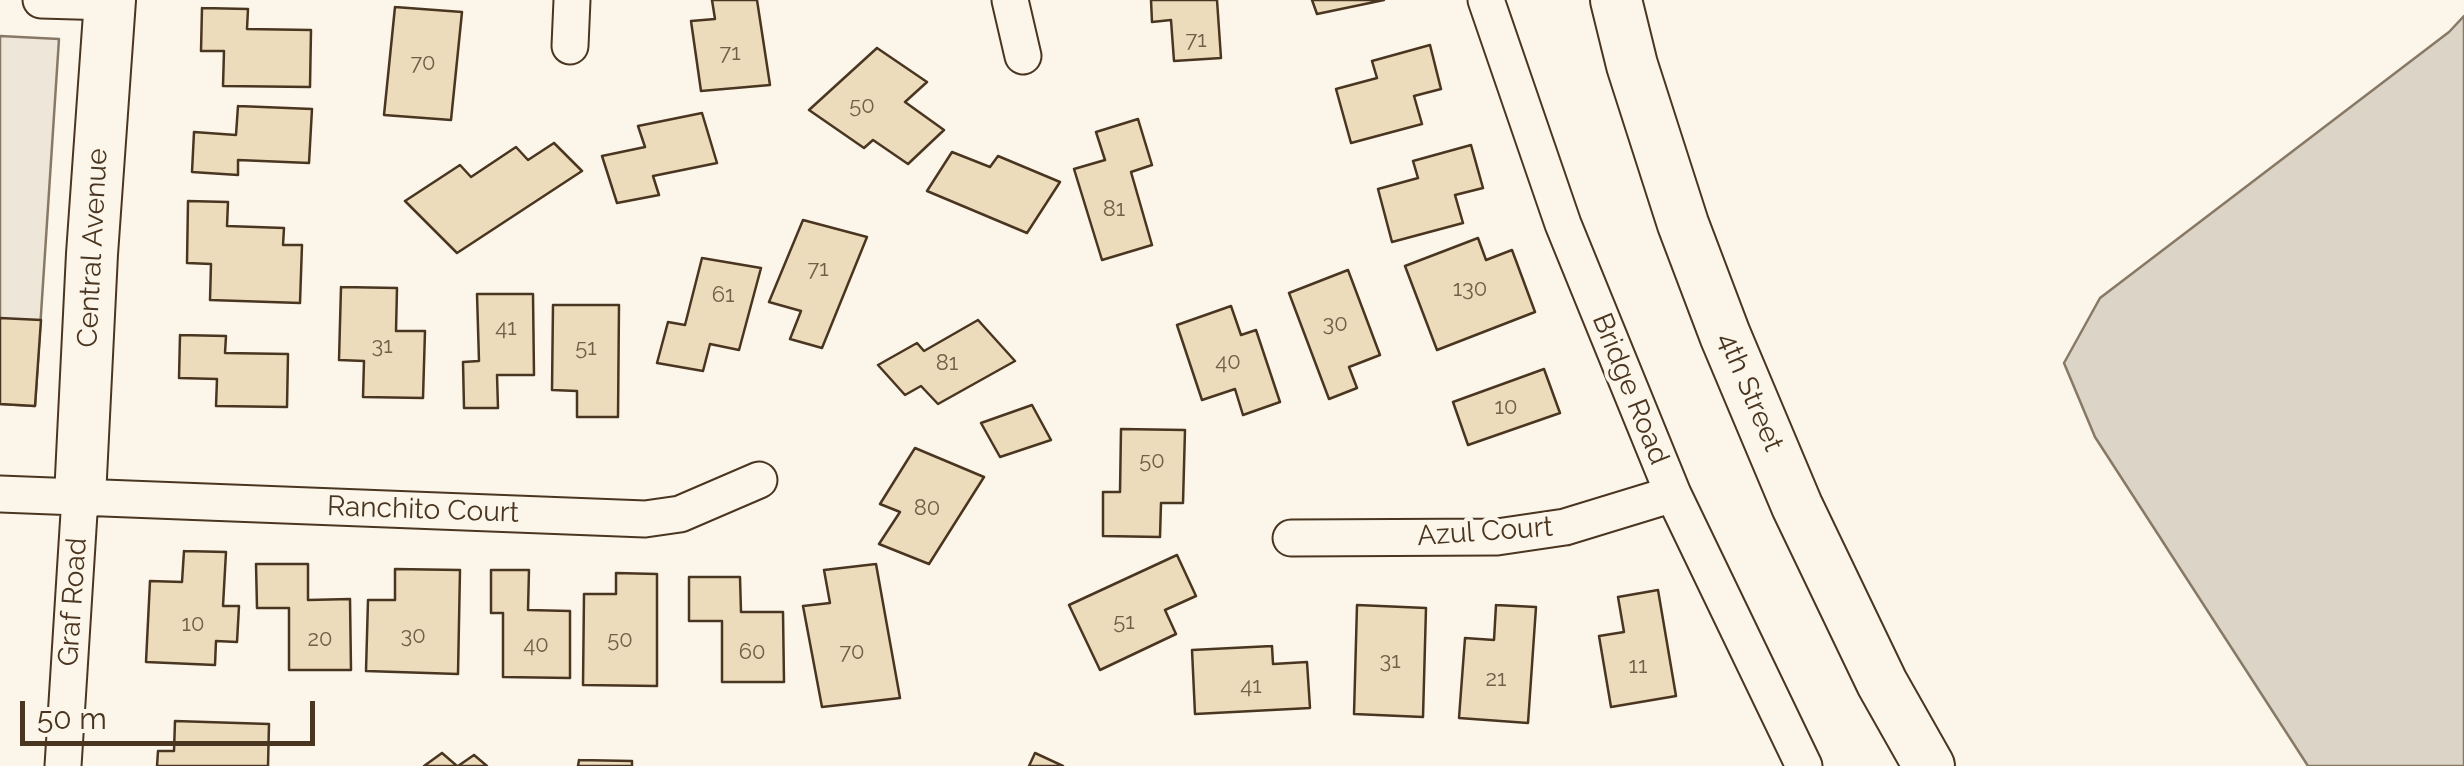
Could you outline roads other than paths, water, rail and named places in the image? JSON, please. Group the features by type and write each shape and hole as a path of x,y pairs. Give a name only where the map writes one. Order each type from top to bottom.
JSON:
{"main road":[{"name":"4th Street","path":"1616,0 1632,65 1677,206 1726,335 1797,506 1882,683 1928,766"},
{"name":"Central Avenue","path":"80,497 110,1"}],"street":[{"path":"41,0 110,1"},
{"path":"570,46 572,0"},
{"path":"1010,0 1023,56"},
{"name":"Bridge Road","path":"1486,0 1562,224 1674,494 1804,766"},
{"name":"Ranchito Court","path":"0,494 644,519 680,514 759,480"},
{"name":"Azul Court","path":"1291,538 1497,536 1565,527 1674,494"},
{"name":"Graf Road","path":"63,766 80,497"}]}
